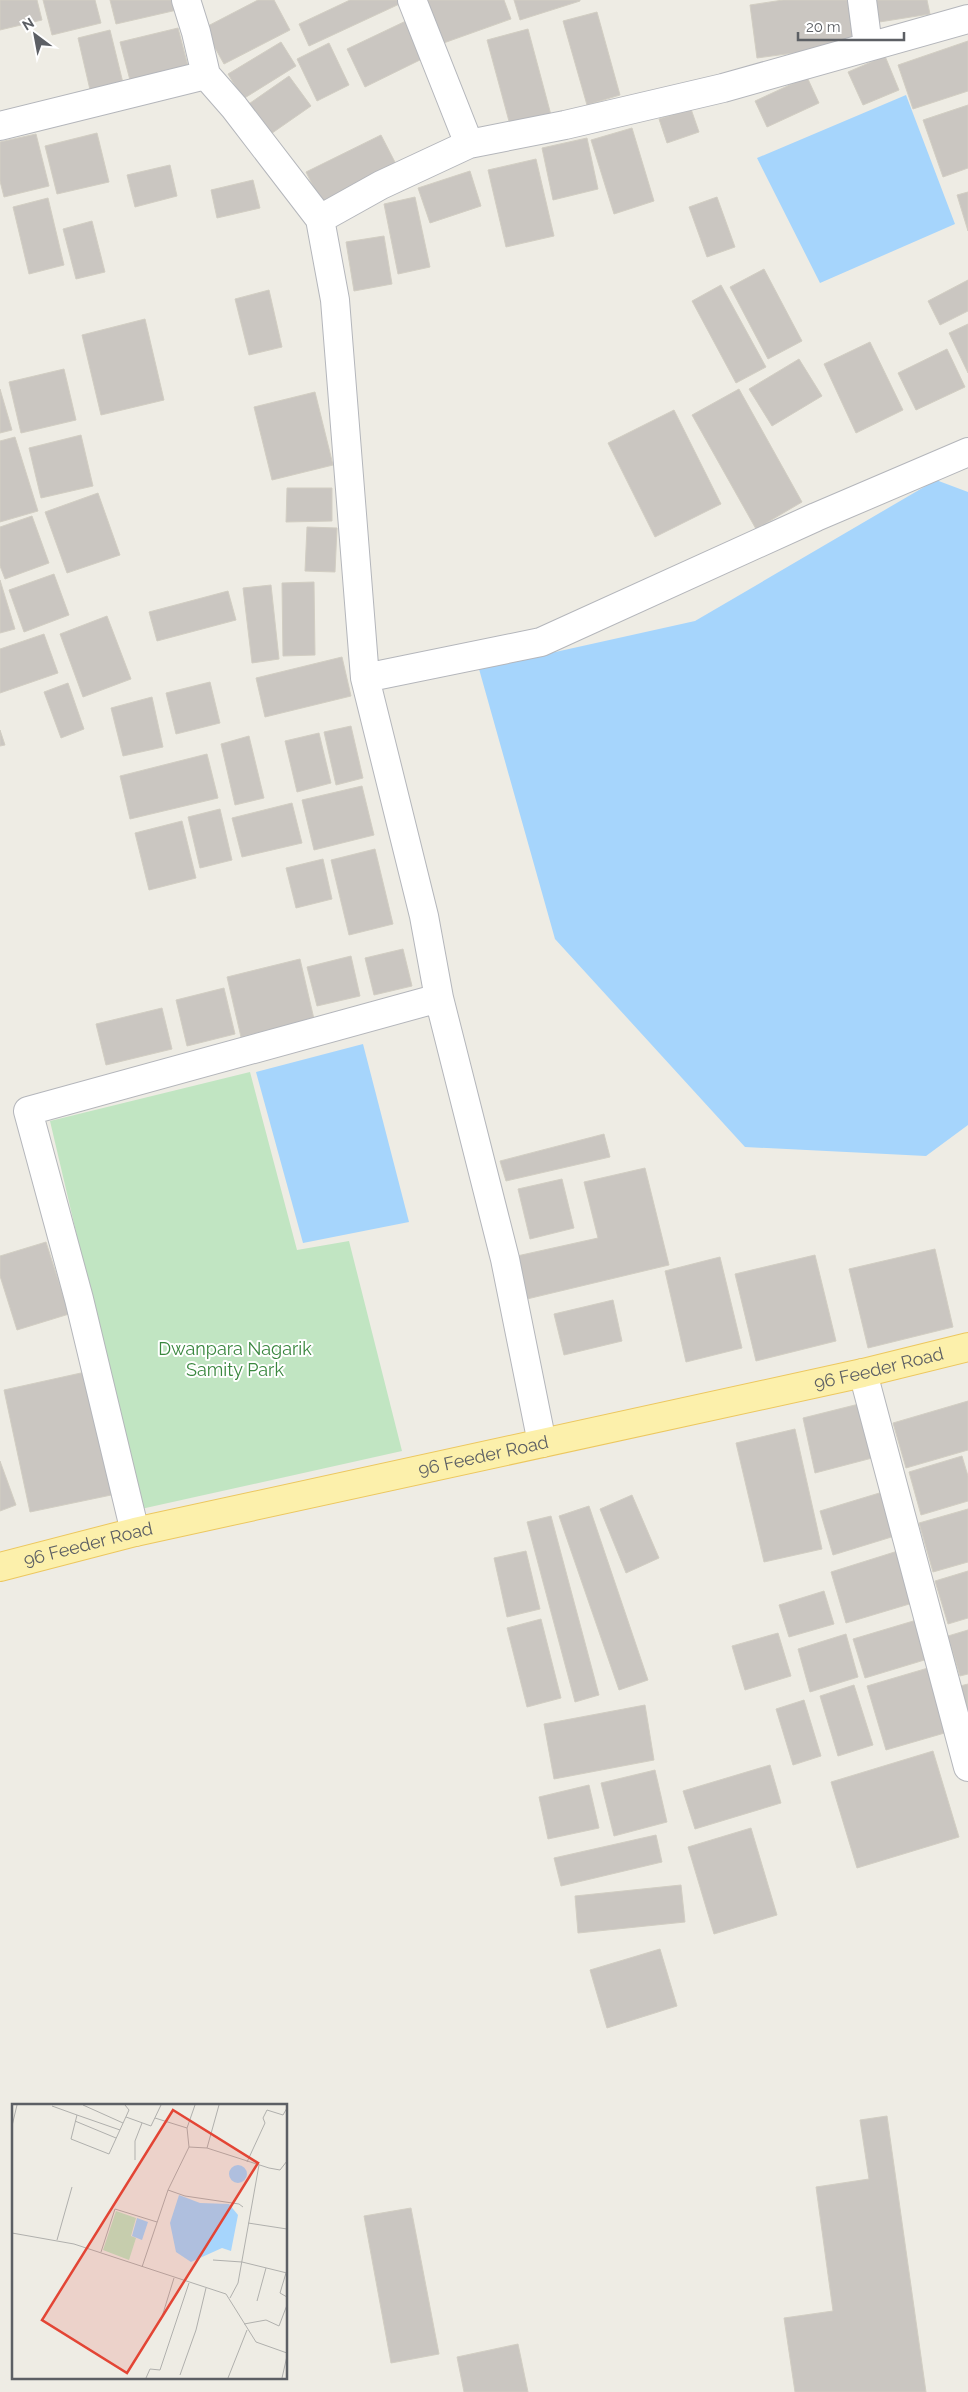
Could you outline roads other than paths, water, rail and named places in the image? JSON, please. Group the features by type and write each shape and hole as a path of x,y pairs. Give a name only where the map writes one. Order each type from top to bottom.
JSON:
{"main road":[{"name":"96 Feeder Road","path":"0,1567 135,1532 863,1373 968,1347"}],"street":[{"path":"186,0 206,75 234,107 320,219 336,300 365,678 424,916 439,998 505,1259 542,1443"},
{"path":"412,0 469,144"},
{"path":"862,0 868,46"},
{"path":"320,219 381,185 469,144 565,125 724,88 968,19"},
{"path":"0,126 206,75"},
{"path":"365,678 541,642 968,452"},
{"path":"135,1532 79,1299 28,1111 439,998"},
{"path":"863,1373 968,1767"}],"water":[{"path":"906,95 955,224 820,283 757,158"},
{"path":"936,480 968,492 968,1125 926,1156 745,1147 555,939 479,669 695,621"},
{"path":"363,1044 409,1222 303,1243 256,1072"}],"park label":[{"name":"Dwanpara Nagarik Samity Park","path":"235,1359"}]}
